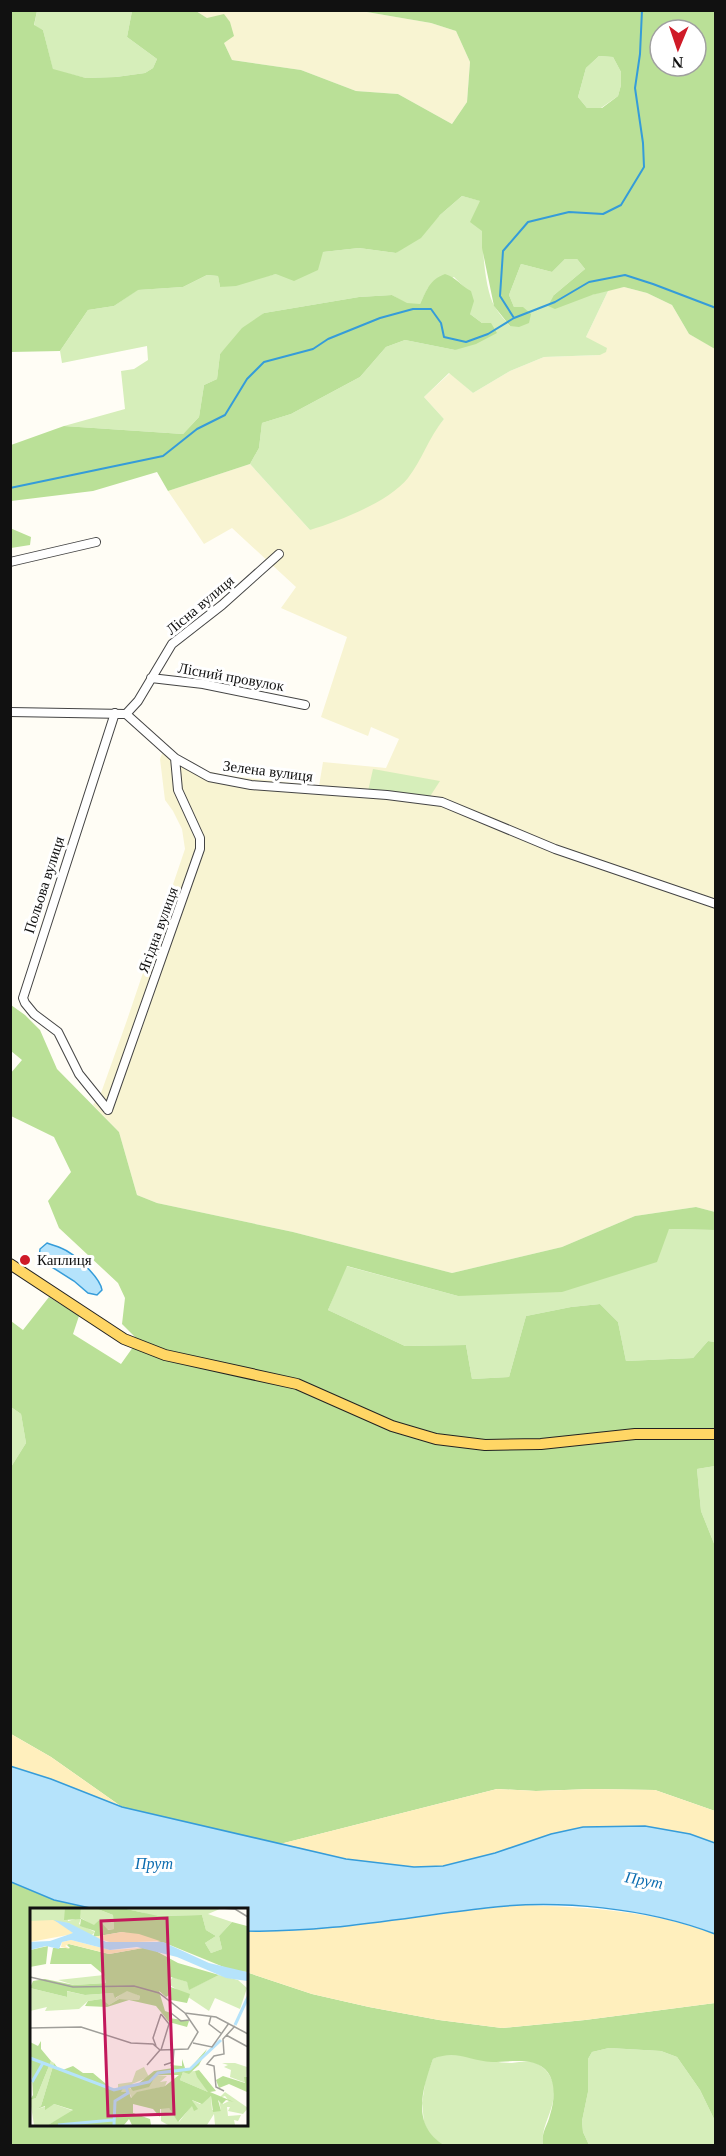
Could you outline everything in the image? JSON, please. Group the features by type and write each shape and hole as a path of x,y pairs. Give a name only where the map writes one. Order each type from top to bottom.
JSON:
{"main road":[{"path":"10,1264 124,1339 165,1355 297,1384 392,1426 436,1439 485,1445 541,1444 635,1434 716,1434"}],"street":[{"path":"10,562 96,542"},
{"name":"Лісна вулиця","path":"126,714 138,701 172,644 222,605 279,554"},
{"name":"Лісний провулок","path":"151,678 203,684 305,705"},
{"path":"10,712 126,714"},
{"name":"Польова вулиця","path":"108,1110 79,1074 58,1032 34,1014 23,998 115,713"},
{"name":"Зелена вулиця","path":"126,714 175,758 209,777 251,785 387,795 442,802 555,849 716,904"},
{"name":"Ягідна вулиця","path":"108,1110 200,849 200,838 178,790 175,758"}],"shaded area":[{"path":"196,11 361,11 431,23 456,31 470,62 467,102 452,124 398,94 356,91 301,70 232,60 224,43 207,18"},
{"path":"624,287 647,293 672,305 689,334 716,349 715,1212 696,1207 635,1216 562,1247 452,1273 293,1232 157,1203 137,1195 119,1132 93,1105 101,1093 185,849 182,829 165,800 160,759 163,751 207,771 229,776 319,786 323,762 386,768 399,739 371,727 368,736 321,717 347,637 281,608 296,587 232,528 204,544 168,491 250,464 310,530 436,429 444,419 424,397 450,373 473,393 510,371 544,357 600,355 586,337 609,289"}],"green space":[{"path":"10,11 37,11 34,25 43,30 53,69 86,78 145,73 153,68 157,59 127,37 132,11 196,11 207,18 224,14 230,22 234,36 224,43 232,60 301,70 356,91 398,94 452,124 467,102 470,62 456,31 431,23 361,11 715,11 715,349 689,334 672,305 647,293 624,287 592,295 555,309 548,306 554,295 585,269 577,259 565,259 552,272 521,264 509,295 514,307 523,307 531,314 529,323 519,327 510,326 494,306 482,248 482,231 470,222 480,201 462,196 440,215 421,238 396,253 359,248 323,252 318,270 294,281 276,274 236,286 220,287 218,276 207,275 183,287 138,290 114,306 88,310 60,351 11,352","holes":["599,56 613,57 621,72 618,96 602,108 587,108 578,97 586,68"]},
{"path":"37,11 132,11 127,37 157,59 153,68 145,73 86,78 53,70 43,30 34,26"},
{"path":"599,56 613,57 621,72 621,85 618,96 601,108 587,108 578,97 586,68"},
{"path":"462,196 481,201 487,285 495,307 510,326 514,307 509,295 521,264 552,272 565,259 577,259 585,269 554,295 592,295 609,289 586,337 607,348 606,352 600,355 544,357 510,371 473,393 449,373 424,397 444,419 408,478 400,487 376,503 349,516 310,530 250,464 259,448 262,423 291,414 360,377 386,347 405,340 455,350 482,323 470,314 463,286 454,277 428,288 420,304 407,304 392,295 359,297 264,313 220,354 217,379 204,385 199,417 183,434 64,426 125,409 121,371 134,369 148,360 147,346 62,363 60,351 88,310 114,306 137,290 183,287 207,275 218,276 220,287 276,274 323,252 359,248 396,253"},
{"path":"445,274 471,291 474,301 470,314 482,323 491,323 497,333 476,344 455,350 405,340 386,347 360,377 291,414 262,423 259,448 250,464 168,491 157,472 93,491 11,501 11,445 64,426 183,434 199,417 204,385 217,379 220,354 242,328 264,313 359,297 392,295 407,303 420,304 432,282"},
{"path":"10,528 31,537 30,545 11,548"},
{"path":"373,769 440,781 429,798 368,791"},
{"path":"11,1005 40,1030 57,1069 119,1132 137,1195 157,1203 293,1232 452,1273 562,1247 635,1216 696,1207 715,1212 715,1230 669,1229 657,1262 562,1292 458,1296 347,1266 328,1310 405,1346 466,1345 472,1379 509,1377 526,1316 571,1307 600,1304 618,1322 626,1361 693,1358 708,1341 715,1342 715,1466 697,1469 701,1511 715,1546 715,1811 655,1790 497,1789 280,1844 122,1807 51,1757 11,1734 11,1467 26,1443 21,1414 11,1407 11,1321 23,1330 49,1297 79,1316 73,1334 121,1364 138,1340 122,1324 125,1298 118,1283 59,1228 48,1201 71,1172 54,1137 11,1116 10,1074 22,1060 11,1051"},
{"path":"669,1229 715,1230 715,1342 708,1341 693,1358 626,1361 618,1322 600,1304 526,1316 509,1377 472,1379 466,1345 405,1346 328,1310 346,1266 458,1296"},
{"path":"11,1407 21,1414 26,1443 11,1467"},
{"path":"715,1466 715,1546 701,1511 697,1469"},
{"path":"10,1882 54,1900 88,1908 30,1908 30,2126 248,2126 248,1973 312,1994 369,2007 439,2020 502,2028 715,2003 715,2121 700,2090 677,2057 661,2051 609,2048 592,2052 588,2059 588,2092 582,2121 583,2132 589,2145 543,2145 554,2092 551,2078 542,2066 524,2061 492,2062 449,2055 433,2059 425,2083 422,2106 427,2127 444,2145 11,2145"},
{"path":"609,2048 661,2051 677,2057 700,2090 715,2121 715,2145 589,2145 583,2132 582,2121 588,2092 588,2059 592,2052"},
{"path":"444,2054 503,2063 533,2062 544,2068 552,2079 554,2092 543,2132 543,2145 442,2145 429,2134 424,2122 422,2103 426,2077 433,2059"}],"sand":[{"path":"11,1734 51,1757 122,1807 11,1766"},
{"path":"497,1789 655,1790 715,1811 715,1843 690,1834 551,1834 495,1853 443,1866 414,1867 346,1859 280,1844"},
{"path":"523,1905 596,1909 645,1915 715,1934 715,2003 502,2028 439,2020 369,2007 312,1994 248,1973 248,1931 351,1926"}],"water":[{"path":"47,1243 59,1247 79,1260 92,1272 102,1290 97,1295 88,1293 74,1281 39,1259 40,1249"},
{"name":"Прут","path":"10,1766 51,1779 122,1807 346,1859 414,1867 443,1866 495,1853 551,1834 583,1827 645,1826 690,1834 715,1843 715,1934 689,1925 632,1912 573,1905 514,1905 306,1930 248,1931 248,1908 90,1908 54,1900 11,1882"}],"waterway":[{"path":"10,488 163,456 197,429 225,415 247,379 264,362 313,349 328,339 380,318 413,309 431,309 441,323 444,337 466,342 488,334 514,318 500,296 503,251 528,222 569,212 603,214 621,205 644,167 635,88 640,54 642,10"},
{"path":"514,318 555,302 589,282 625,275 716,308"}],"place":[{"name":"Каплиця","path":"25,1260"}]}
